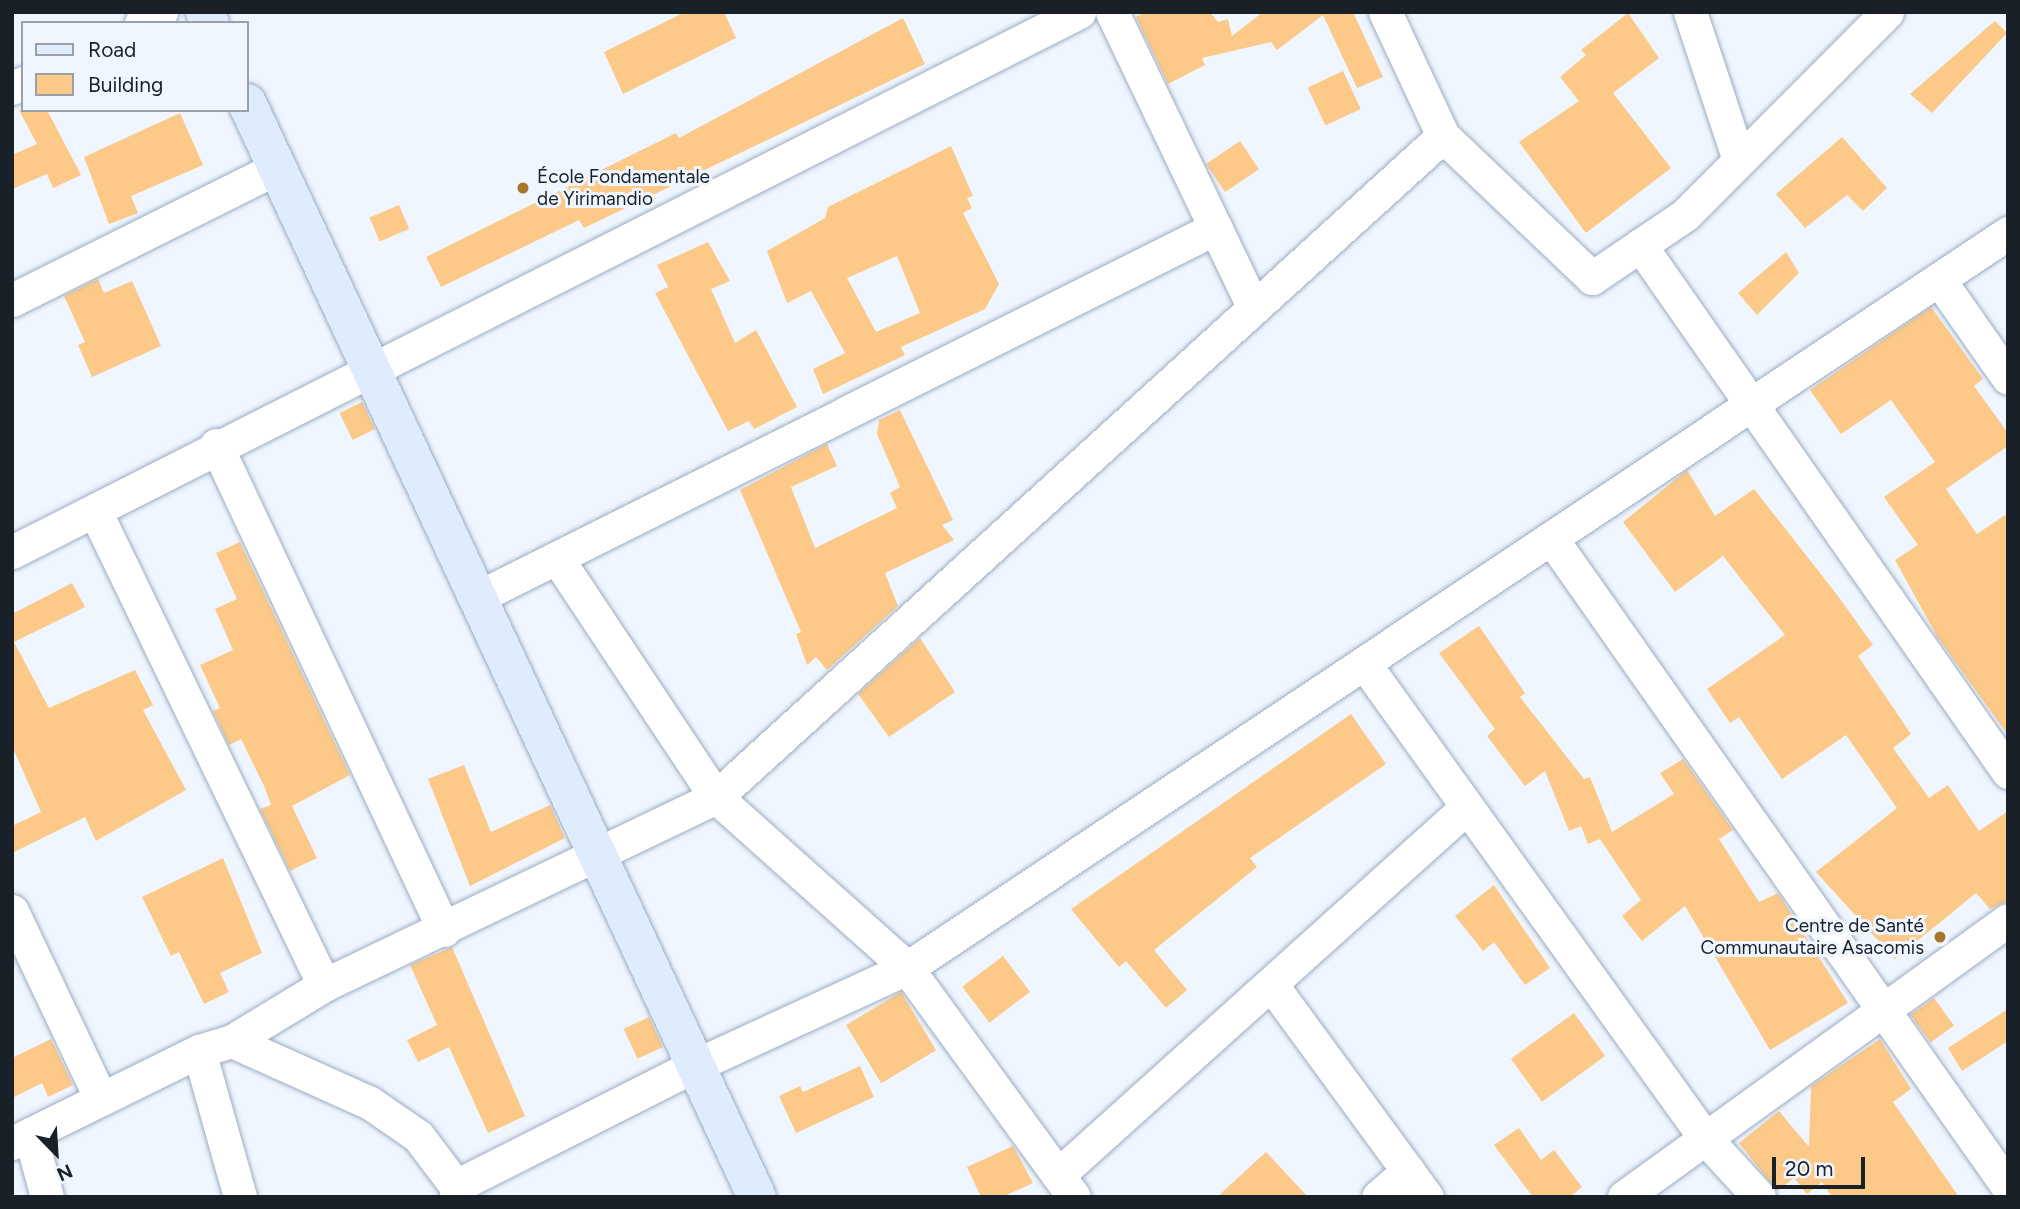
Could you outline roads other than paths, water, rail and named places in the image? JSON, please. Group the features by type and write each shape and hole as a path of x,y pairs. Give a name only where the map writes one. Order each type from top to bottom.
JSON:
{"street":[{"path":"145,21 162,12"},
{"path":"12,552 96,513 216,445 1079,12"},
{"path":"1112,12 1254,307"},
{"path":"1385,12 1443,136 1592,278 1685,215 1887,12"},
{"path":"1690,12 1739,160"},
{"path":"248,105 757,1197"},
{"path":"47,1197 21,1138 199,1051 232,1041 324,985 444,930 716,797 1443,136"},
{"path":"12,300 277,168"},
{"path":"478,597 1216,228"},
{"path":"232,1041 370,1103 418,1136 456,1192 696,1065 906,968 1940,281 2008,233"},
{"path":"1640,245 2008,772"},
{"path":"1940,281 2008,378"},
{"path":"216,445 444,930"},
{"path":"96,513 324,985"},
{"path":"1551,538 2008,1187"},
{"path":"557,558 716,797 906,968 1066,1186 1271,984 1467,807"},
{"path":"1364,663 1705,1138 1759,1197"},
{"path":"12,911 102,1099"},
{"path":"1624,1197 2008,920"},
{"path":"1271,984 1418,1184 1378,1197"},
{"path":"199,1051 240,1197"}],"place":[{"name":"École Fondamentale de Yirimandio","path":"523,188"},
{"name":"Centre de Santé Communautaire Asacomis","path":"1940,937"}]}
